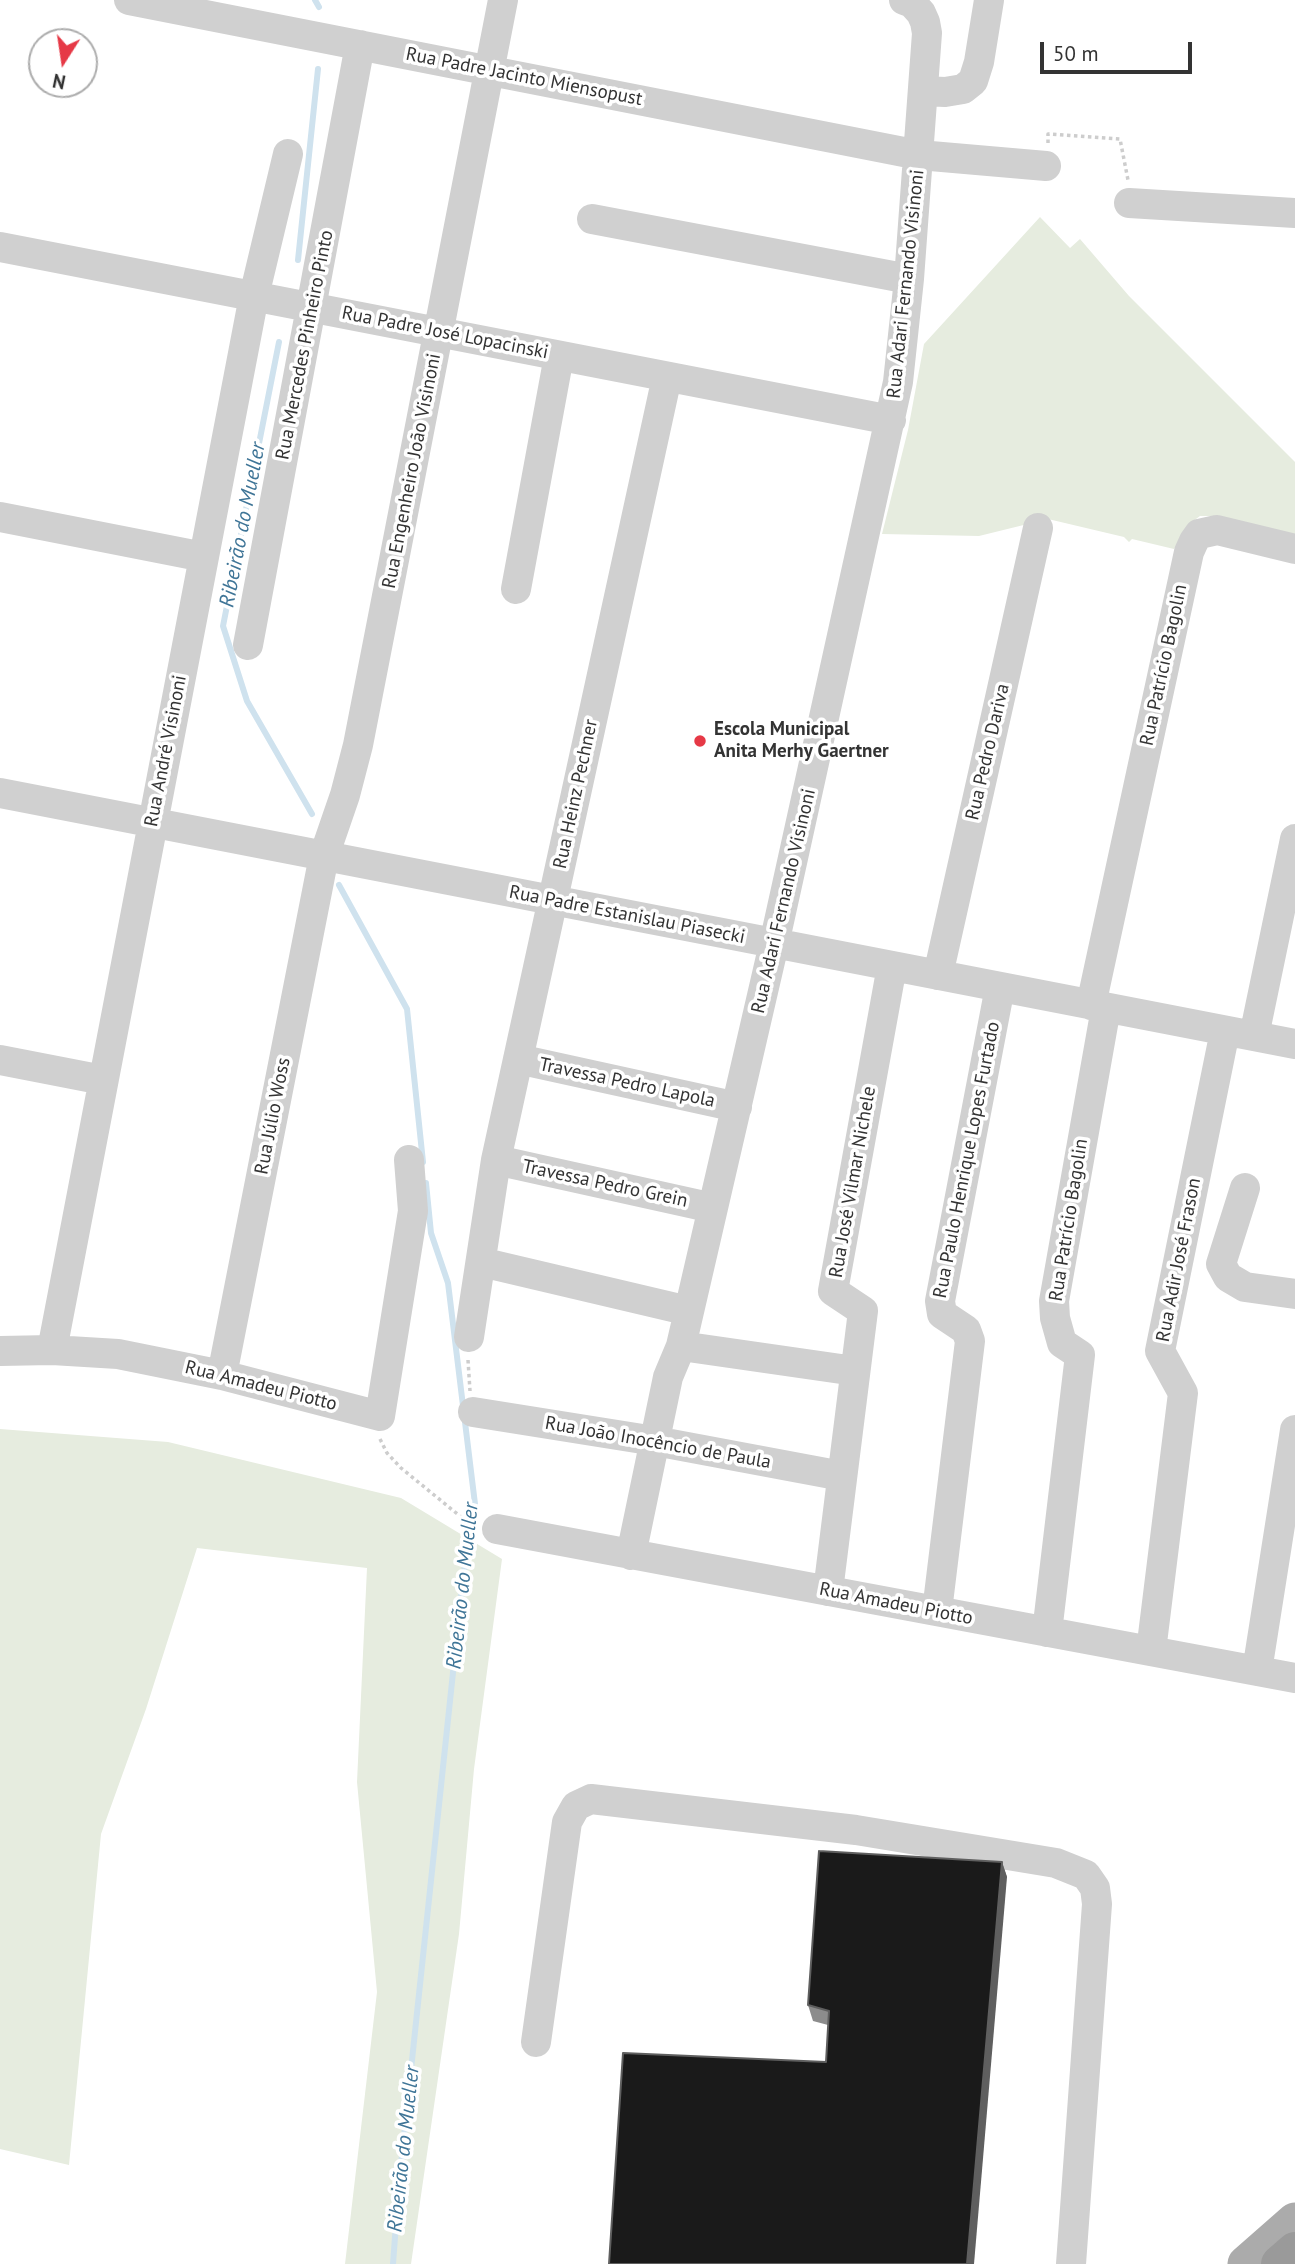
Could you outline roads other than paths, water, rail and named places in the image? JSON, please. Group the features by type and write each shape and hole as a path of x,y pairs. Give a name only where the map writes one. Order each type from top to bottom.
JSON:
{"highway":[{"path":"1280,2264 1295,2250"}],"main road":[{"path":"1245,2264 1295,2221"}],"street":[{"name":"Rua Padre Jacinto Miensopust","path":"130,0 919,155 1046,166"},
{"name":"Rua Engenheiro João Visinoni","path":"324,856 345,795 358,745 503,0"},
{"name":"Rua Adari Fernando Visinoni","path":"631,1555 668,1377 681,1346 690,1311 774,944 891,420 900,369 927,33 921,13 912,3 904,0"},
{"path":"923,91 963,89 973,81 979,62 989,0"},
{"name":"Rua Mercedes Pinheiro Pinto","path":"248,645 360,45"},
{"name":"Rua André Visinoni","path":"52,1350 254,296 288,154"},
{"path":"1129,203 1295,212"},
{"path":"592,219 909,279"},
{"name":"Rua Padre José Lopacinski","path":"0,247 891,420"},
{"path":"516,589 559,356"},
{"name":"Rua Heinz Pechner","path":"469,1337 496,1160 667,377"},
{"path":"0,517 204,557"},
{"name":"Rua Pedro Dariva","path":"938,975 1038,528"},
{"name":"Rua Patrício Bagolin","path":"1047,1632 1080,1355 1062,1343 1055,1318 1054,1301 1098,1006 1189,552 1199,534 1217,530 1295,549"},
{"name":"Rua Padre Estanislau Piasecki","path":"0,793 1295,1044"},
{"name":"Rua Adir José Frason","path":"1151,1651 1183,1393 1160,1351 1239,1034 1295,839"},
{"name":"Rua Júlio Woss","path":"222,1375 324,856"},
{"name":"Rua José Vilmar Nichele","path":"828,1591 863,1311 833,1291 892,966"},
{"name":"Rua Paulo Henrique Lopes Furtado","path":"937,1611 970,1341 966,1330 942,1314 940,1301 1000,987"},
{"name":"Travessa Pedro Lapola","path":"517,1059 737,1107"},
{"path":"0,1060 103,1080"},
{"name":"Rua Amadeu Piotto","path":"0,1351 52,1350 118,1354 222,1375 380,1416 413,1211 409,1160"},
{"name":"Travessa Pedro Grein","path":"496,1160 713,1208"},
{"path":"1245,1188 1222,1264 1228,1277 1245,1287 1295,1294"},
{"path":"481,1262 690,1311"},
{"path":"681,1346 855,1371"},
{"name":"Rua João Inocêncio de Paula","path":"473,1412 655,1441 842,1476"},
{"path":"1257,1671 1295,1430"},
{"name":"Rua Amadeu Piotto","path":"497,1529 1295,1678"},
{"path":"536,2042 567,1822 576,1806 591,1799 856,1830 1056,1863 1086,1875 1095,1888 1097,1905 1071,2264"}],"waterway":[{"name":"Ribeirão do Mueller","path":"315,0 319,7"},
{"name":"Ribeirão do Mueller","path":"298,260 318,69"},
{"name":"Ribeirão do Mueller","path":"279,342 223,626 247,701 312,814"},
{"name":"Ribeirão do Mueller","path":"339,885 407,1009 423,1162"},
{"name":"Ribeirão do Mueller","path":"393,2264 399,2183 463,1578 475,1504 448,1283 431,1233 426,1183"}],"place":[{"name":"Escola Municipal Anita Merhy Gaertner","path":"700,741"}]}
